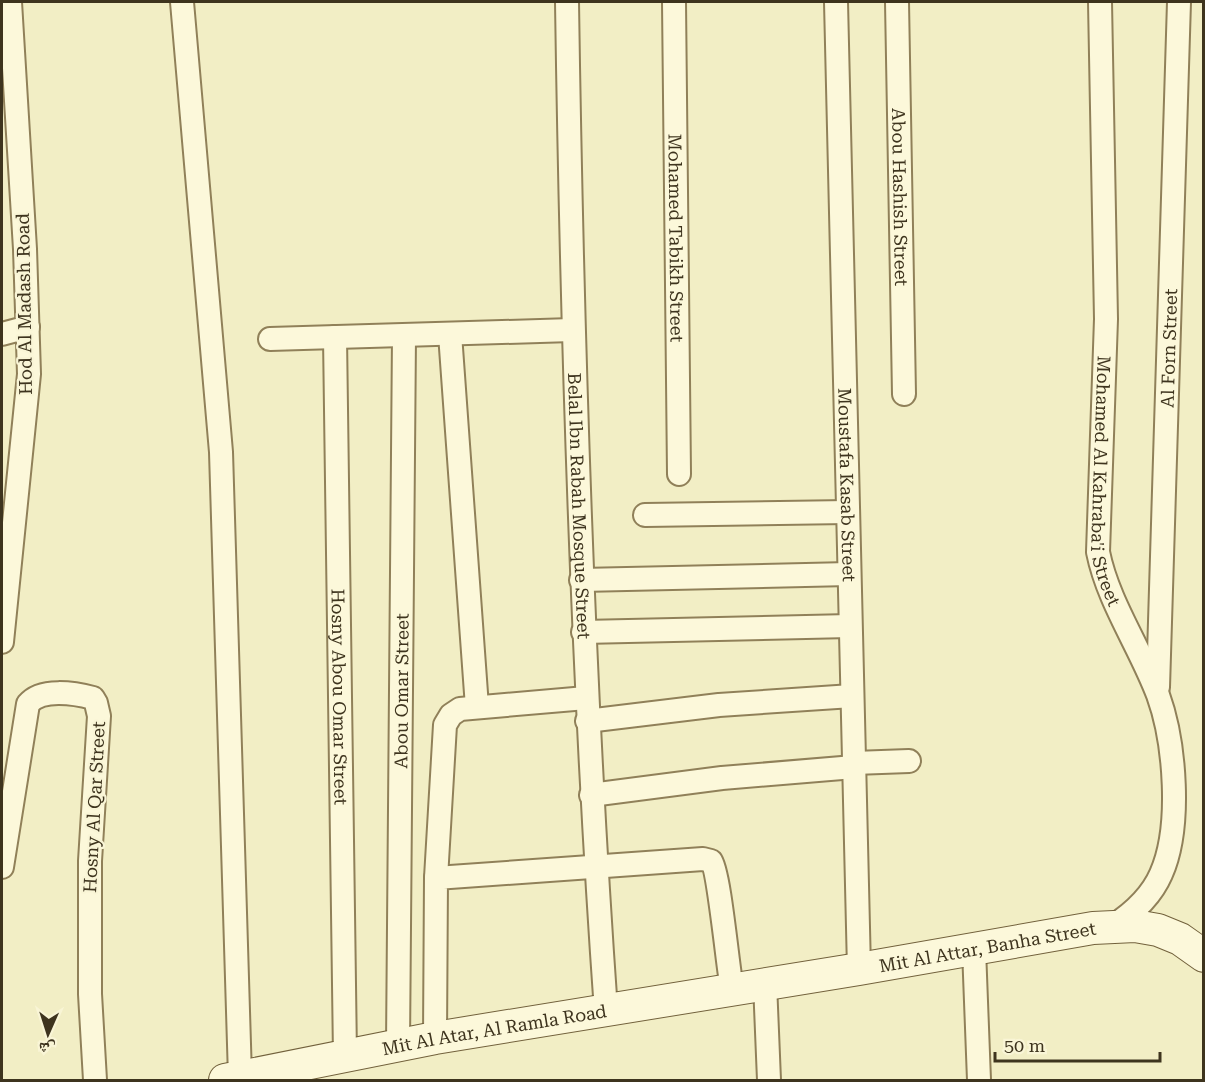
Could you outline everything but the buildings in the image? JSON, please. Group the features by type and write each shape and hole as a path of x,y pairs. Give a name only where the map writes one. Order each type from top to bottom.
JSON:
{"main road":[{"name":"Mit Al Attar, Banha Street","path":"765,983 1113,926 1136,926 1158,930 1180,939 1203,957"},
{"name":"Mit Al Atar, Al Ramla Road","path":"232,1079 435,1038 765,983"}],"street":[{"name":"Hod Al Madash Road","path":"2,642 26,412 28,327 10,2"},
{"path":"182,2 221,452 232,1079"},
{"name":"Belal Ibn Rabah Mosque Street","path":"567,2 572,330 583,632 591,795 606,1011"},
{"name":"Mohamed Tabikh Street","path":"674,2 679,474"},
{"name":"Moustafa Kasab Street","path":"836,2 858,969"},
{"name":"Abou Hashish Street","path":"897,2 904,394"},
{"name":"Mohamed Al Kahraba'i Street","path":"1100,2 1106,319 1098,552 1106,581 1158,696 1167,726 1174,788 1167,857 1157,882 1141,904 1113,926"},
{"name":"Al Forn Street","path":"1158,696 1179,2"},
{"path":"2,334 28,327"},
{"path":"270,339 572,330"},
{"path":"450,334 477,707"},
{"name":"Abou Omar Street","path":"398,1045 404,336"},
{"name":"Hosny Abou Omar Street","path":"335,337 345,1056"},
{"path":"645,515 848,512"},
{"path":"581,580 849,574"},
{"path":"583,632 850,626"},
{"name":"Hosny Al Qar Street","path":"2,867 28,704 35,697 44,694 93,699 99,716 90,861 90,994 95,1080"},
{"path":"587,721 719,705 852,696"},
{"path":"435,1038 436,878 445,725 451,715 460,709 586,698"},
{"path":"591,795 722,778 909,761"},
{"path":"436,878 704,859 711,861 717,874 732,989"},
{"path":"974,949 979,1080"},
{"path":"765,983 769,1080"}]}
